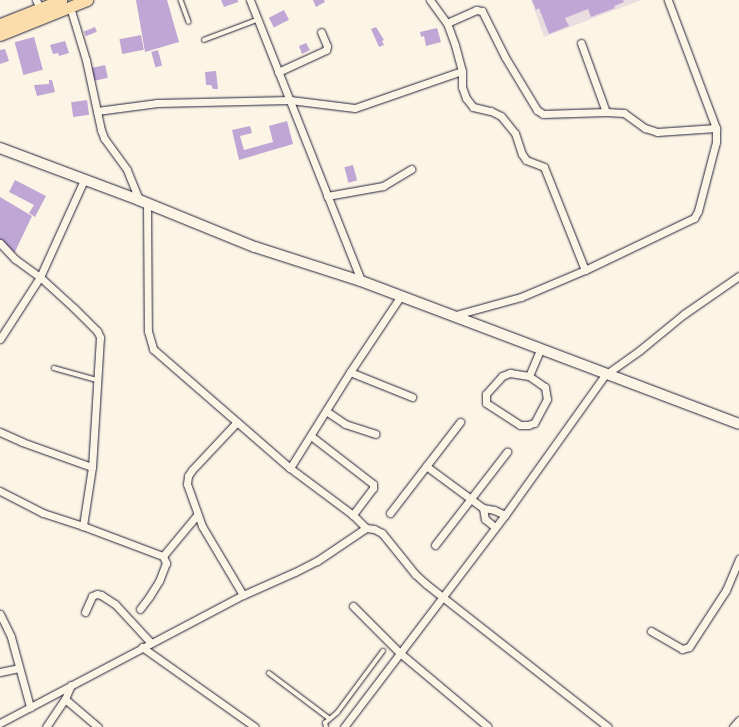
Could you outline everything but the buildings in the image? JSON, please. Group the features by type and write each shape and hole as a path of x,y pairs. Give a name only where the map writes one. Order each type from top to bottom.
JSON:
{"main road":[{"path":"0,24 38,4 66,3 87,0"},
{"path":"0,35 66,3"},
{"path":"0,148 143,202 255,247 360,281 541,348 605,375 739,424"}],"street":[{"path":"250,0 360,281"},
{"path":"430,0 447,23 455,45 462,71 463,93 470,105 501,116 515,133 522,154 526,160 544,167 585,270"},
{"path":"452,316 521,297 585,270 694,218 716,142 716,128 668,0"},
{"path":"66,3 86,60 104,138 127,170 143,202 149,340 153,349 290,468 353,516 366,528 374,529 382,533 415,574 443,598 608,727"},
{"path":"447,23 476,10 482,11 505,57 540,113 547,115 606,112 627,115 653,132 716,128"},
{"path":"278,72 326,50 327,46 321,32"},
{"path":"581,43 606,112"},
{"path":"97,111 157,103 290,100 358,108 462,71"},
{"path":"327,196 383,186 411,169"},
{"path":"0,339 40,277 84,180"},
{"path":"0,242 15,259 40,277 97,331 100,337 92,467 83,526"},
{"path":"344,727 505,515 605,375 640,350 684,314 739,276"},
{"path":"290,468 350,372 400,297"},
{"path":"529,376 541,348"},
{"path":"350,372 412,397"},
{"path":"510,373 529,376 545,387 548,392 548,399 534,423 520,425 486,403 486,394 502,376 510,373"},
{"path":"326,411 345,424 375,434"},
{"path":"237,422 188,476 187,484 198,515 243,595"},
{"path":"390,513 460,422"},
{"path":"0,432 22,442 92,467"},
{"path":"311,436 373,484 353,516"},
{"path":"435,545 507,452"},
{"path":"426,466 483,508 494,510 505,515"},
{"path":"0,491 43,513 83,526 163,556 166,563 159,581 150,597 140,609"},
{"path":"483,508 485,519 495,528"},
{"path":"163,556 198,515"},
{"path":"0,723 243,595 317,561 366,528"},
{"path":"651,631 682,649 689,647 726,590 739,559"},
{"path":"85,612 92,596 97,594 101,595 114,604 151,643"},
{"path":"353,606 400,653 487,726"},
{"path":"0,614 11,637 30,707"},
{"path":"142,647 255,727"},
{"path":"0,672 19,668"},
{"path":"46,727 65,699 71,685"},
{"path":"65,699 98,727"},
{"path":"733,727 739,720"}],"lane":[{"path":"181,0 189,22"},
{"path":"204,40 257,20"},
{"path":"54,368 97,380"},
{"path":"326,727 325,723 329,718 337,713 383,651"},
{"path":"269,673 329,718"}],"shaded area":[{"path":"531,0 641,0 544,37"}]}
